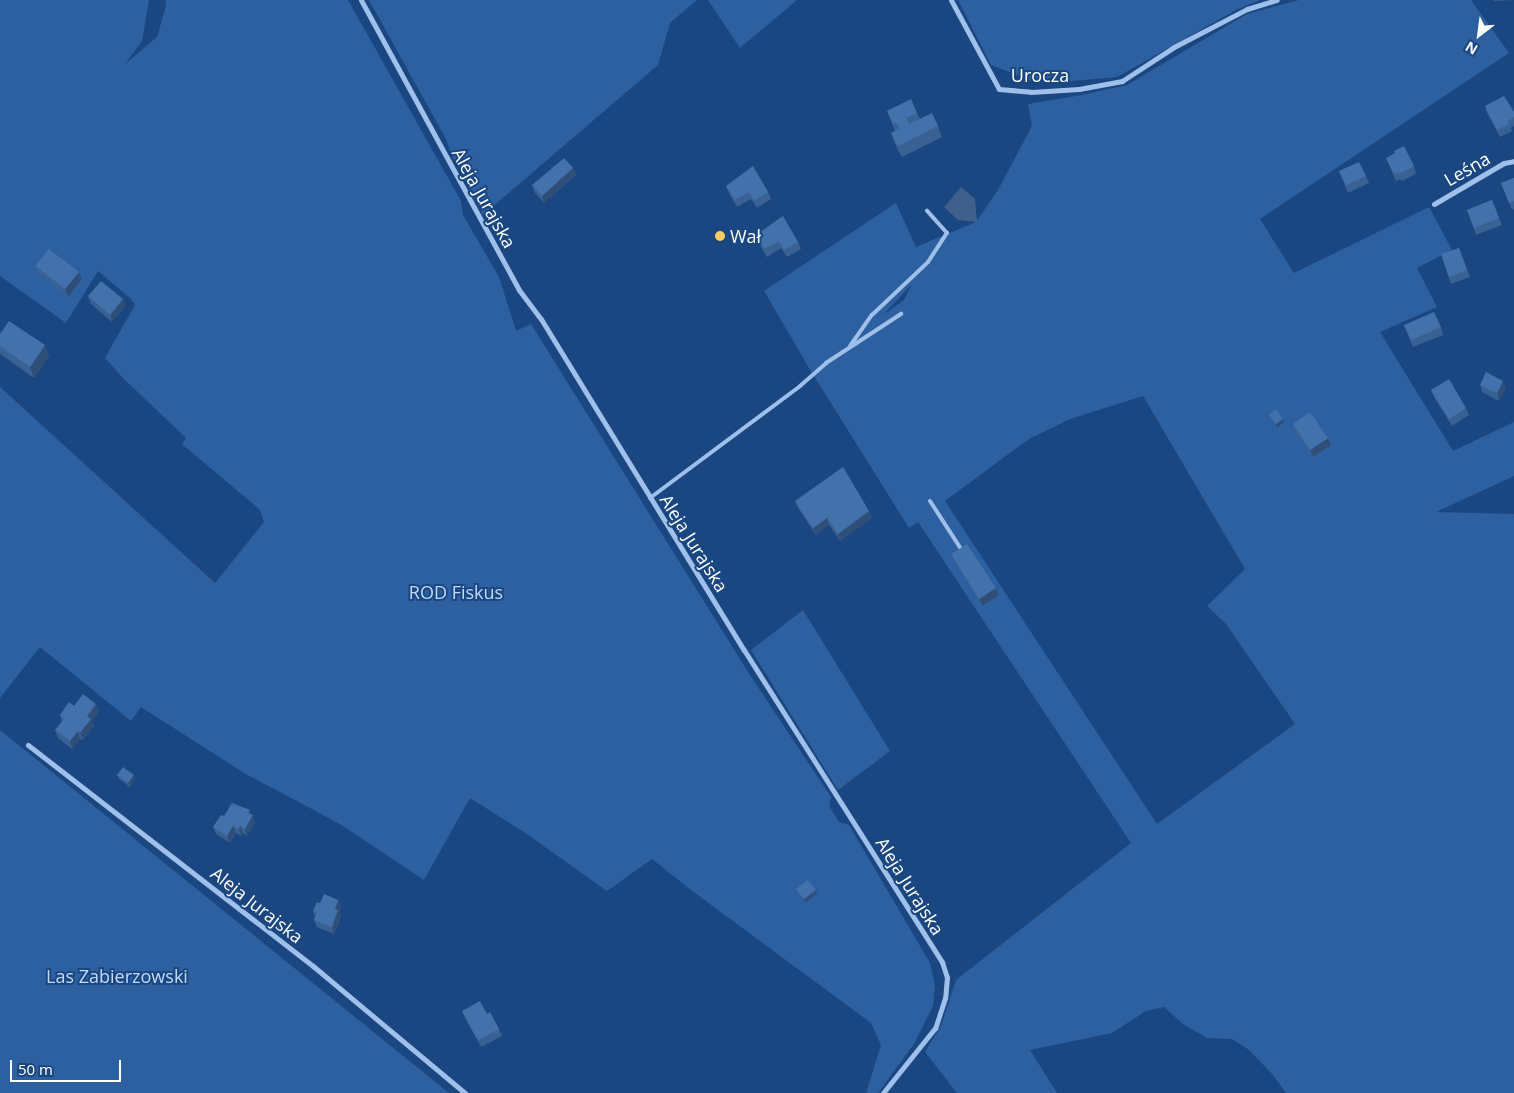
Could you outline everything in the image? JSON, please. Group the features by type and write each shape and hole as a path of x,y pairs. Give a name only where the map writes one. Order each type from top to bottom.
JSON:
{"street":[{"name":"Aleja Jurajska","path":"360,0 519,290 541,319 744,650 942,962 947,977 945,998 935,1028 883,1093"},
{"name":"Urocza","path":"951,0 999,89 1031,92 1079,89 1122,81 1174,47 1247,8 1277,0"},
{"name":"Leśna","path":"1434,204 1504,163 1514,161"},
{"name":"Aleja Jurajska","path":"28,745 313,966 465,1093"}],"lane":[{"path":"848,348 872,316 928,262 947,233 927,211"},
{"path":"650,498 800,386 826,363 901,314"},
{"path":"930,501 964,554"}],"green space":[{"name":"ROD Fiskus","path":"0,0 149,0 142,41 125,64 157,37 166,6 165,0 348,0 461,201 463,215 499,277 516,331 531,324 748,672 831,797 829,806 839,822 849,825 930,963 935,986 933,1006 914,1044 878,1093 866,1093 881,1045 871,1023 652,859 607,891 524,832 470,798 424,880 340,824 244,773 141,707 131,721 40,647 0,698 0,387 215,583 264,522 260,510 182,444 186,438 124,379 105,358 135,305 130,298 98,271 66,323 0,276"},
{"path":"369,0 697,0 670,23 658,65 483,215 452,156 446,139"},
{"path":"708,0 797,0 740,48"},
{"path":"958,0 1260,0 1236,10 1117,77 1060,82 1030,80 991,65"},
{"path":"1299,0 1471,0 1509,53 1260,219 1294,273 1429,207 1452,250 1417,268 1437,307 1380,332 1453,451 1514,422 1514,476 1436,512 1514,514 1514,1093 1286,1093 1273,1075 1249,1050 1232,1039 1207,1038 1183,1024 1164,1007 1146,1011 1112,1033 1030,1050 1057,1093 957,1093 925,1052 941,1026 956,980 1131,843 918,522 909,528 809,368 764,291 896,203 916,247 976,222 998,190 1032,126 1028,104 1127,85 1247,14","holes":["912,284 904,300 883,315","1143,396 1245,569 1207,606 1226,624 1295,724 1157,824 945,501 1029,439 1070,419"]},
{"path":"803,610 890,751 838,790 751,650"},
{"name":"Las Zabierzowski","path":"0,730 397,1051 449,1093 0,1093"}],"shaded area":[{"path":"961,187 975,199 977,222 958,220 944,207"}],"building":[{"path":"1504,96 1514,112 1514,117 1508,121 1509,124 1497,130 1485,106"},
{"path":"911,99 917,113 906,118 909,124 932,113 938,126 898,146 891,133 900,129 897,123 893,124 887,111"},
{"path":"1404,146 1414,166 1399,174 1398,172 1394,174 1386,158"},
{"path":"564,158 573,168 542,196 532,185"},
{"path":"1359,162 1366,176 1346,185 1339,171"},
{"path":"753,166 768,192 754,201 749,192 735,200 726,186"},
{"path":"1514,178 1514,201 1509,203 1501,183"},
{"path":"1492,200 1499,218 1474,228 1467,210"},
{"path":"783,216 798,242 784,250 779,241 764,249 756,235"},
{"path":"1459,248 1467,270 1449,277 1441,254"},
{"path":"49,249 79,272 65,289 35,266"},
{"path":"101,281 123,299 110,315 88,296"},
{"path":"1434,312 1441,327 1411,340 1404,325"},
{"path":"9,321 45,345 30,367 0,346 0,334"},
{"path":"1486,372 1503,381 1497,393 1480,385"},
{"path":"1449,379 1466,408 1449,419 1431,390"},
{"path":"1276,409 1283,419 1276,424 1269,415"},
{"path":"1310,412 1328,438 1310,450 1293,424"},
{"path":"843,467 869,511 838,534 827,518 813,528 795,501"},
{"path":"967,544 996,588 979,599 951,554"},
{"path":"83,694 96,704 87,716 91,719 80,733 78,731 70,741 55,730 64,719 60,715 69,702 74,706"},
{"path":"123,767 134,775 128,783 117,775"},
{"path":"232,803 250,810 248,813 253,815 245,829 240,826 239,829 233,826 227,836 213,827 221,815 224,816"},
{"path":"808,880 816,890 804,899 796,889"},
{"path":"324,894 338,900 335,909 338,910 332,927 314,920 317,912 313,911 317,902 320,903"},
{"path":"480,1001 487,1014 490,1012 499,1029 478,1040 462,1011"}],"place":[{"name":"Wał","path":"720,236"}]}
